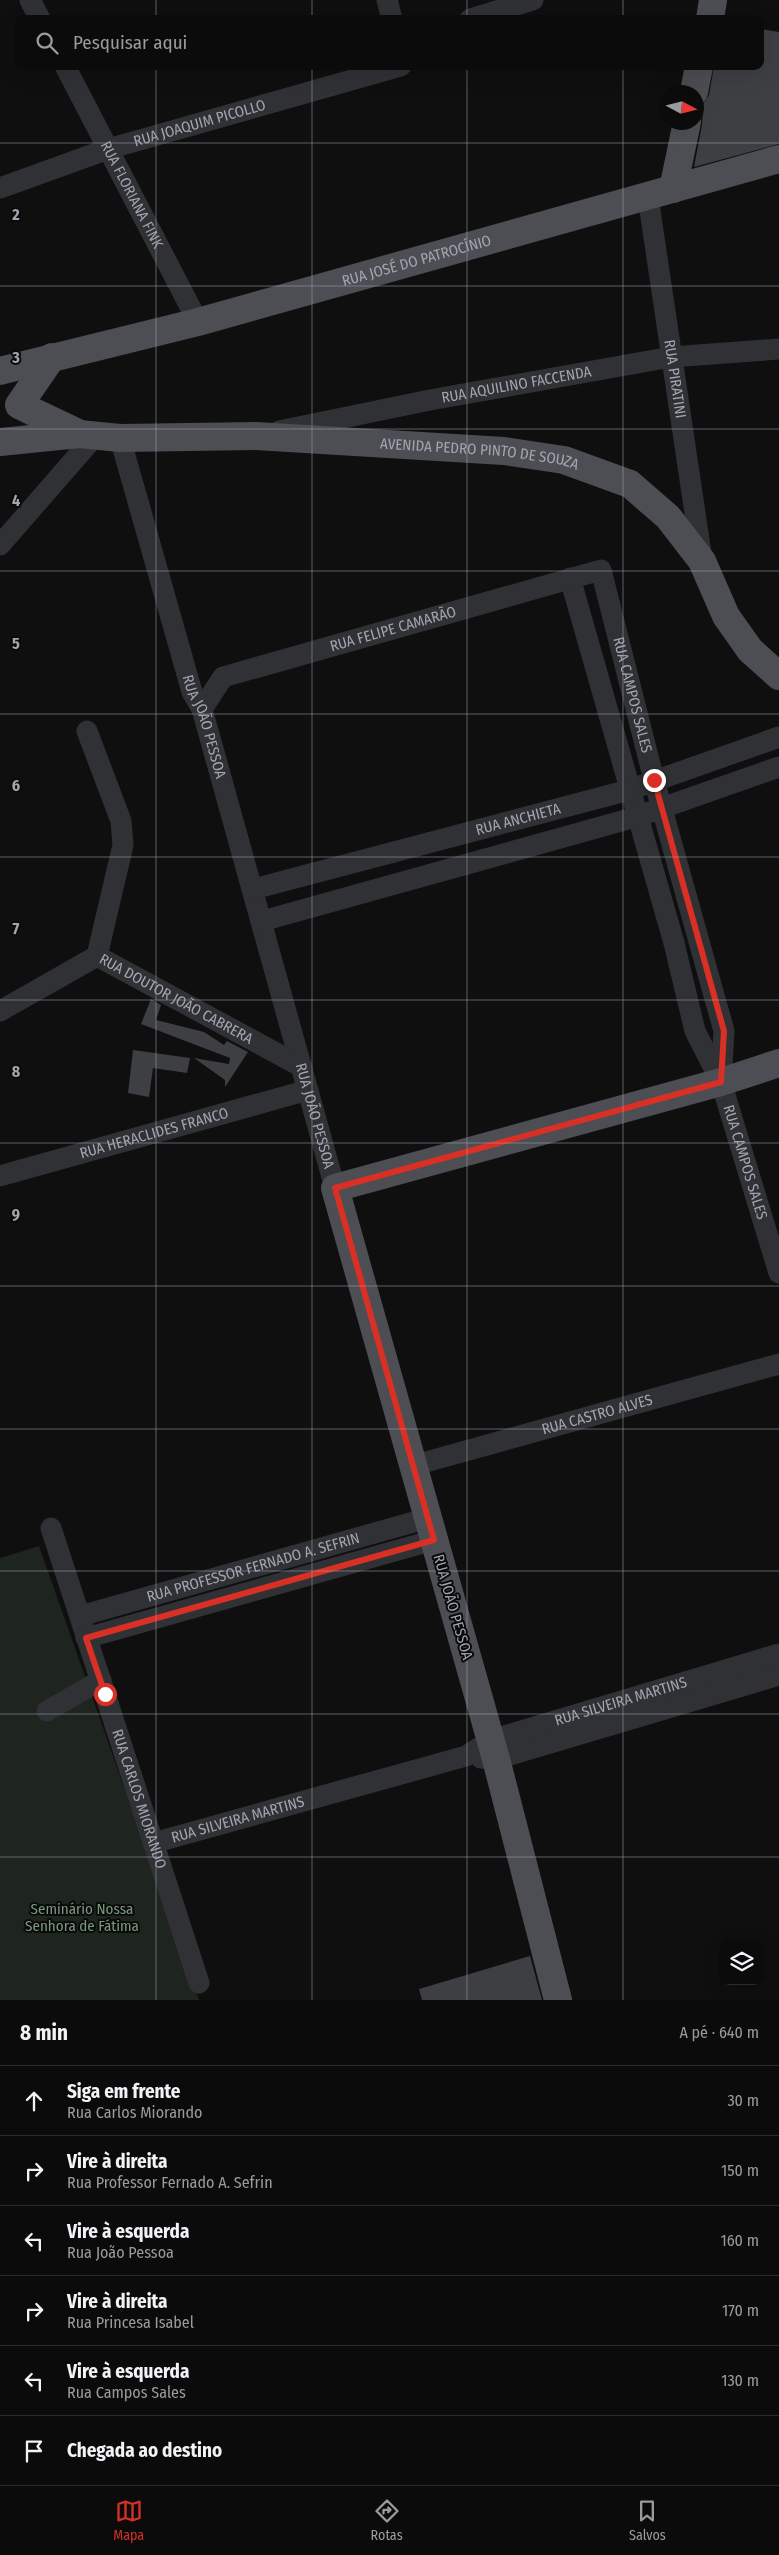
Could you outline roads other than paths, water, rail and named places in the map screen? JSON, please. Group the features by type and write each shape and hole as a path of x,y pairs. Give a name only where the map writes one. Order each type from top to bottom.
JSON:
{"main road":[{"path":"711,15 714,0"},
{"path":"695,85 698,70"},
{"path":"660,193 684,130"},
{"name":"RUA JOSÉ DO PATROCÍNIO","path":"0,371 198,322 779,159"},
{"path":"0,441 12,426 19,405 52,357"},
{"name":"AVENIDA PEDRO PINTO DE SOUZA","path":"0,386 19,405 98,436"},
{"name":"AVENIDA PEDRO PINTO DE SOUZA","path":"0,441 98,436 256,436 504,451 564,460 630,484 668,517 702,561 726,616 750,650 779,676"},
{"path":"335,1188 721,1082 779,1063"},
{"name":"RUA JOÃO PESSOA","path":"335,1188 493,1750 558,2000"}],"street":[{"path":"30,0 38,15"},
{"path":"387,0 391,15"},
{"path":"483,15 533,0"},
{"name":"RUA FLORIANA FINK","path":"67,70 198,322"},
{"name":"RUA JOAQUIM PICOLLO","path":"0,188 108,149 387,70"},
{"name":"RUA PIRATINI","path":"660,193 671,357 702,561"},
{"name":"RUA AQUILINO FACCENDA","path":"256,436 430,400 671,357 779,350"},
{"path":"0,545 98,436"},
{"name":"RUA JOÃO PESSOA","path":"98,436 192,692 202,709 335,1188"},
{"name":"RUA FELIPE CAMARÃO","path":"202,709 223,677 601,570"},
{"name":"RUA CAMPOS SALES","path":"601,570 654,780 724,1031 721,1082"},
{"name":"RUA CAMPOS SALES","path":"570,578 636,817 674,943 695,1031 721,1082 779,1273"},
{"path":"87,731 121,821 122,845 97,956"},
{"name":"RUA ANCHIETA","path":"253,890 629,790 779,737"},
{"name":"RUA ANCHIETA","path":"262,921 636,817 779,767"},
{"path":"444,839 453,868"},
{"path":"674,943 698,935"},
{"name":"RUA DOUTOR JOÃO CABRERA","path":"0,1011 97,956 302,1067"},
{"name":"RUA HERACLIDES FRANCO","path":"0,1176 308,1090"},
{"name":"RUA CASTRO ALVES","path":"414,1465 779,1364"},
{"name":"RUA CARLOS MIORANDO","path":"51,1528 198,1983"},
{"name":"RUA PROFESSOR FERNADO A. SEFRIN","path":"80,1616 431,1529"},
{"name":"RUA PROFESSOR FERNADO A. SEFRIN","path":"86,1638 431,1529"},
{"name":"RUA SILVEIRA MARTINS","path":"729,1680 779,1654"},
{"name":"RUA SILVEIRA MARTINS","path":"153,1843 493,1750 729,1680 779,1675"},
{"path":"47,1712 101,1680"}],"park label":[{"name":"Seminário Nossa Senhora de Fátima","path":"82,1918"}]}
